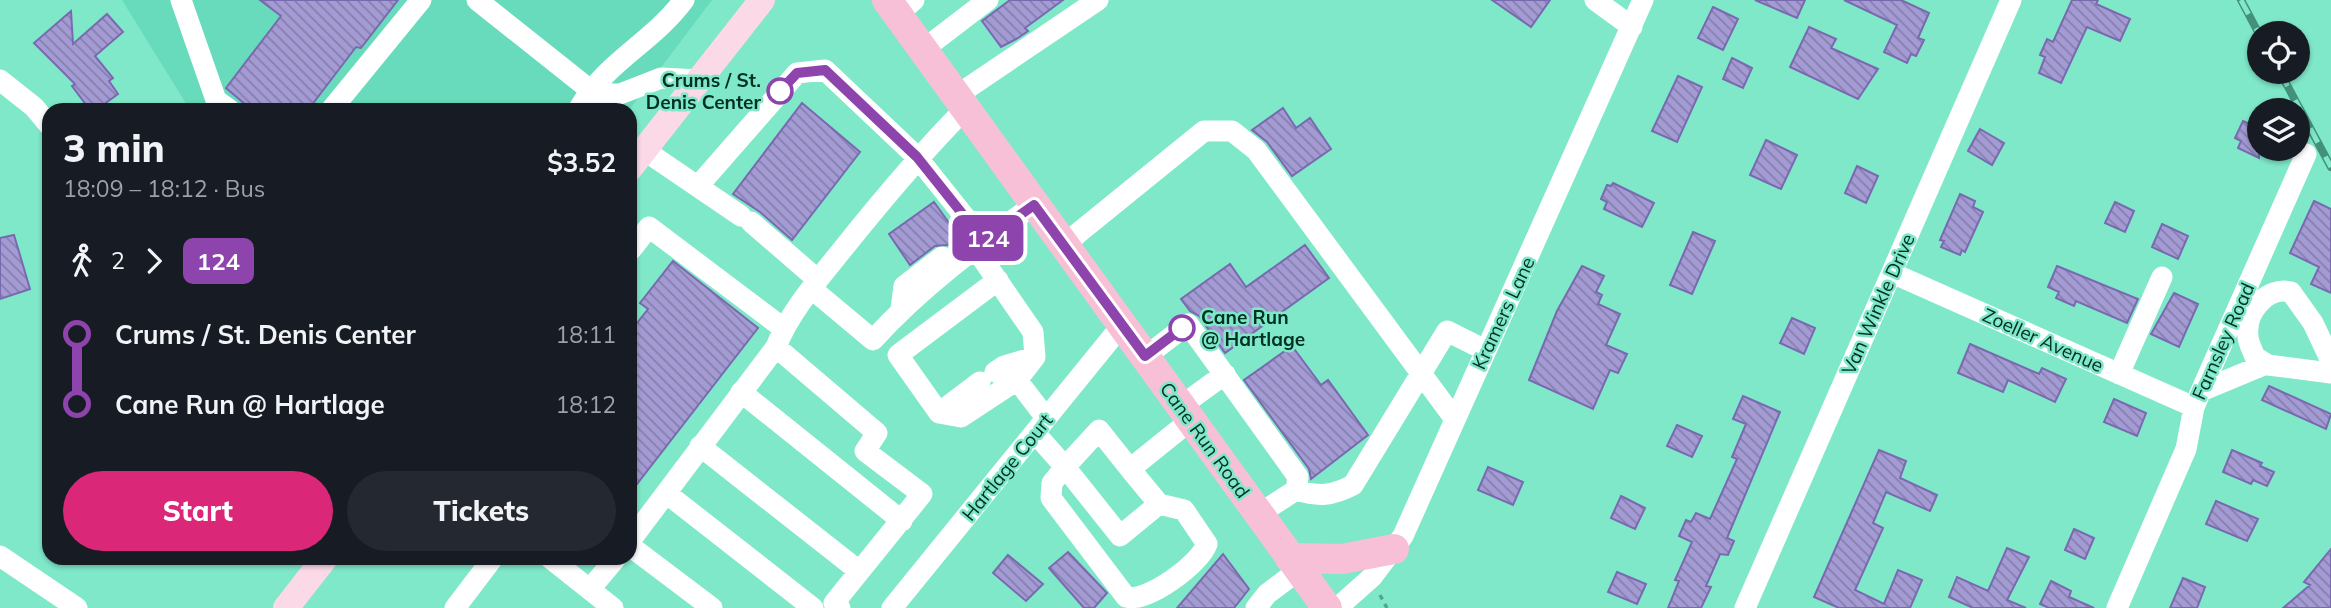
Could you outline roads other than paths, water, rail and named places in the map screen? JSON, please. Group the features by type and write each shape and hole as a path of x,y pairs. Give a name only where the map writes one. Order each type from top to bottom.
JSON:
{"highway":[{"name":"Cane Run Road","path":"900,5 924,49 961,102 1326,608"},
{"path":"1295,564 1394,549"}],"main road":[{"path":"637,159 762,0"},
{"path":"286,608 319,565"}],"street":[{"path":"181,0 216,100 220,103"},
{"path":"337,103 421,0"},
{"path":"477,0 594,97 620,94 662,78 699,80"},
{"path":"594,97 615,61 650,37 684,0"},
{"path":"924,49 988,0"},
{"path":"637,534 741,392 815,284 961,102 1098,0"},
{"path":"1595,0 1632,27"},
{"name":"Kramers Lane","path":"1337,608 1372,577 1394,549 1643,0"},
{"name":"Van Winkle Drive","path":"1745,608 2011,0"},
{"path":"699,185 797,73 825,70 917,157 978,240 998,280 1033,332 1035,357 1017,380 961,417 939,413 898,355 998,280"},
{"path":"0,80 42,117"},
{"path":"1066,247 1077,234 1204,131 1232,131 1256,150 1454,418"},
{"path":"637,159 699,185 746,219 873,340 901,309 978,240 1034,205"},
{"name":"Farnsley Road","path":"2118,608 2186,449 2198,399 2303,161"},
{"path":"637,242 649,227 779,337 877,433 865,451 922,495 829,607 666,493"},
{"name":"Zoeller Avenue","path":"1892,273 2119,374 2198,399"},
{"path":"2119,374 2162,277"},
{"path":"2331,361 2313,323 2291,292 2281,290 2270,293 2260,302 2247,335 2255,357 2266,364 2331,373"},
{"path":"1145,356 1188,324 1298,477 1296,490 1259,514"},
{"name":"Hartlage Court","path":"901,604 1122,325"},
{"path":"1296,490 1315,496 1334,496 1353,485 1447,331 1485,350"},
{"path":"939,413 1004,366 1035,357"},
{"path":"2198,399 2266,364"},
{"path":"1130,469 1224,374"},
{"path":"1017,380 1065,467 1120,537 1159,504"},
{"path":"741,392 902,521"},
{"path":"1100,430 1130,469 1159,504 1184,510 1207,544 1203,557 1146,596 1135,600 1126,597 1051,498 1052,484 1100,430"},
{"path":"700,446 859,571"},
{"path":"637,549 712,608"},
{"path":"0,556 77,608"},
{"path":"1256,608 1295,564"},
{"path":"456,608 488,565"},
{"path":"559,565 613,608"},
{"path":"590,589 610,565"}],"railway":[{"path":"2241,0 2252,21"},
{"path":"2286,84 2331,167"}],"place":[{"name":"Crums / St. Denis Center","path":"780,91"},
{"name":"Cane Run @ Hartlage","path":"1182,328"}]}
